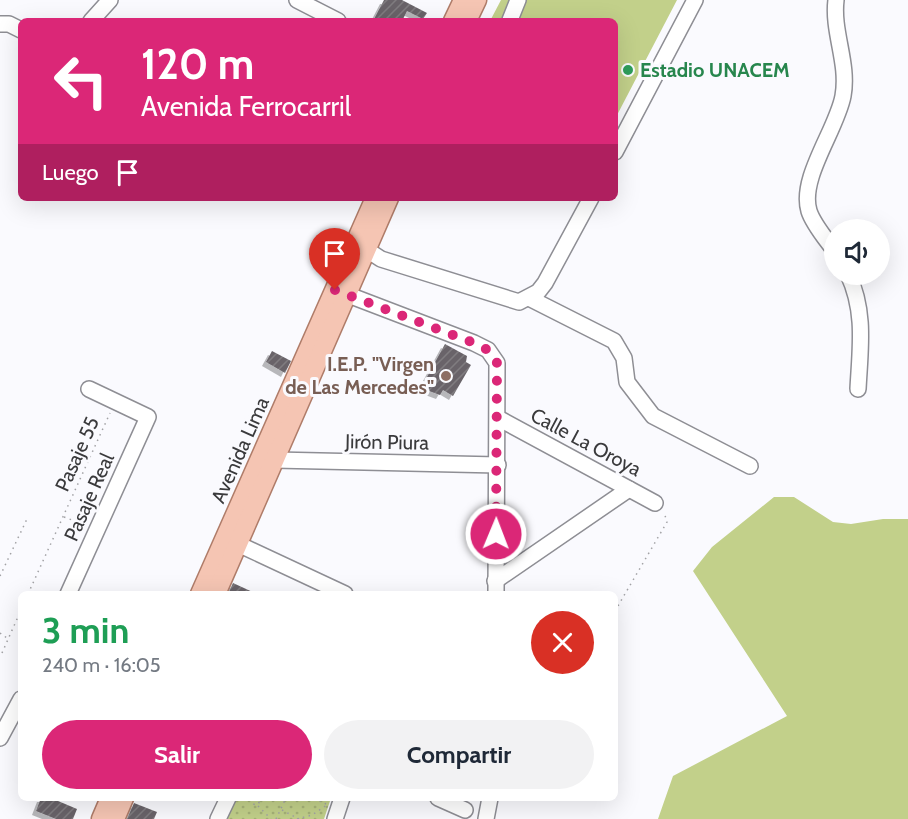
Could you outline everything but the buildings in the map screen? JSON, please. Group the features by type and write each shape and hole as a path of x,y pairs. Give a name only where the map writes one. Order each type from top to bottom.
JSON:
{"main road":[{"path":"454,18 463,0"},
{"path":"468,18 477,0"},
{"path":"361,247 374,201"},
{"path":"341,292 361,247 387,201"},
{"name":"Avenida Lima","path":"217,591 275,460 341,292"},
{"name":"Avenida Lima","path":"201,591 341,292"},
{"path":"101,819 109,801"},
{"path":"115,819 123,801"}],"street":[{"path":"94,18 110,0"},
{"path":"297,0 332,18"},
{"path":"511,18 518,0"},
{"path":"618,146 695,0"},
{"path":"824,234 809,211 809,191 843,96 844,69 834,11 836,0"},
{"path":"0,24 9,24 18,28"},
{"path":"361,247 381,259 510,302 529,298 538,292 556,266 589,201"},
{"path":"853,285 862,322 858,389"},
{"path":"341,292 488,350 497,363 498,465 495,590"},
{"path":"529,298 614,341 624,358 627,382 653,416 750,466"},
{"path":"89,389 116,402"},
{"name":"Pasaje Real","path":"69,591 148,417 116,402"},
{"name":"Calle La Oroya","path":"498,418 655,503"},
{"name":"Jirón Piura","path":"275,460 498,465"},
{"path":"495,590 629,489"},
{"path":"238,544 339,591"},
{"path":"0,738 18,705"},
{"path":"218,819 227,801"},
{"path":"335,819 341,801"},
{"path":"445,801 465,809"},
{"path":"486,819 489,801"}],"path":[{"name":"Pasaje 55","path":"29,591 116,402"},
{"path":"618,606 667,522 665,513 655,503"},
{"path":"63,517 97,530"},
{"path":"0,576 27,519"},
{"path":"2,653 18,617"},
{"path":"0,633 8,639"},
{"path":"258,801 258,805 271,819"},
{"path":"276,819 285,801"},
{"path":"281,809 298,819 312,815 327,805 320,801"}],"green space":[{"name":"Estadio UNACEM","path":"501,0 677,0 618,113 618,18 492,18"},
{"path":"774,497 794,497 833,522 851,524 883,519 908,519 908,819 658,819 673,776 787,716 693,571 712,547"},
{"path":"230,801 330,801 324,819 221,819"}],"place":[{"name":"Estadio UNACEM","path":"628,70"},
{"name":"I.E.P. \"Virgen de Las Mercedes\"","path":"446,376"}],"route":[{"path":"335,290 474,343 488,350 493,356 497,363 498,421 496,534"}]}
